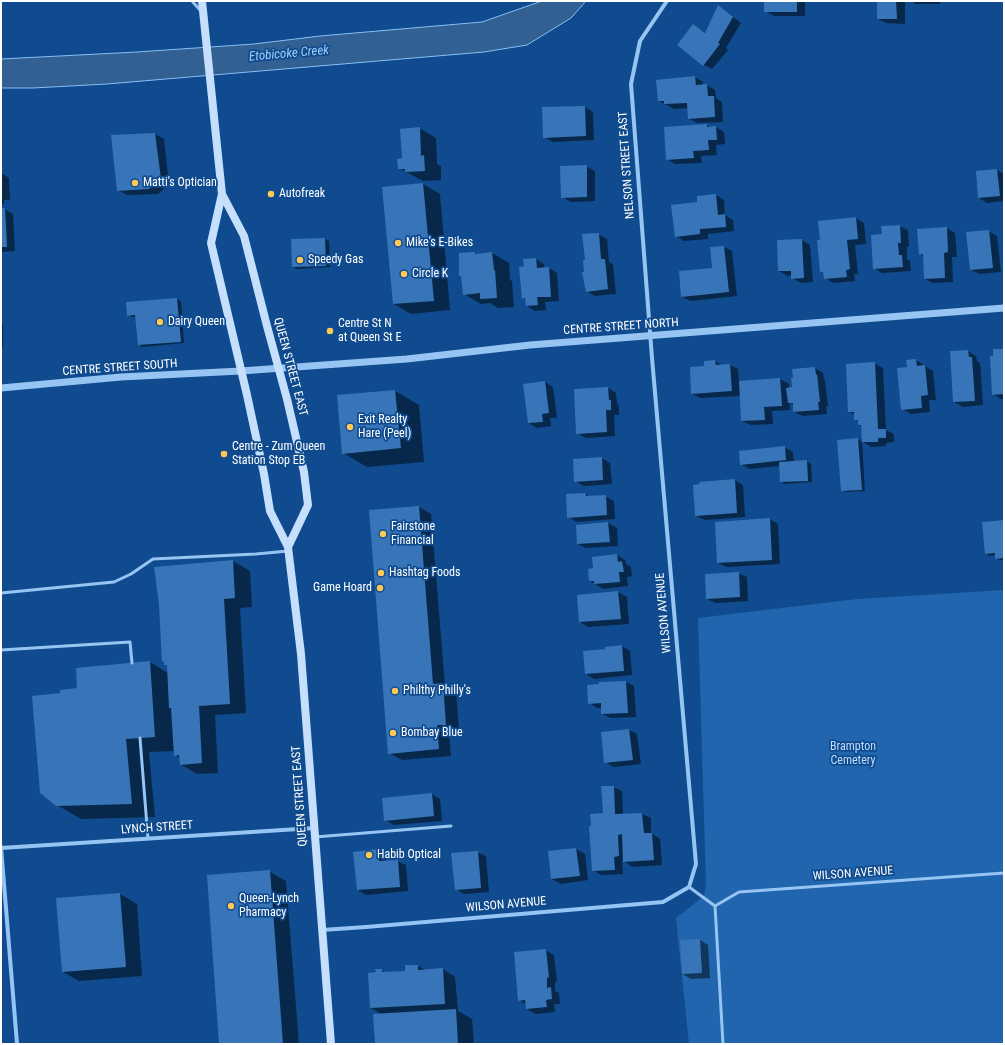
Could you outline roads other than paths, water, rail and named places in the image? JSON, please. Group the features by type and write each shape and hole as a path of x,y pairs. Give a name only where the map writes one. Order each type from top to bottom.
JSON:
{"main road":[{"name":"QUEEN STREET EAST","path":"202,1 222,194 211,243 264,474 270,511 288,549 301,654 331,1044"},
{"name":"QUEEN STREET EAST","path":"222,194 244,236 304,472 308,505 288,549"}],"street":[{"name":"NELSON STREET EAST","path":"650,336 631,84 640,41 667,1"},
{"name":"CENTRE STREET NORTH","path":"241,371 407,359 530,345 1004,308"},
{"name":"WILSON AVENUE","path":"322,930 663,902 689,887 696,864 650,336"},
{"name":"CENTRE STREET SOUTH","path":"1,388 121,377 241,371"},
{"name":"LYNCH STREET","path":"1,848 314,828"},
{"path":"1,848 17,1044"}],"lane":[{"path":"192,1 204,13"},
{"path":"1,593 114,582 131,574 154,559 256,554 288,549"},
{"path":"1,650 130,642 132,663"},
{"path":"140,738 148,839"},
{"path":"315,837 451,826"},
{"name":"WILSON AVENUE","path":"715,906 739,892 1004,874"},
{"path":"689,887 715,906 723,1044"}],"water":[{"name":"Etobicoke Creek","path":"542,1 586,1 571,18 527,45 484,52 107,84 33,88 1,88 1,59 254,44 320,36 482,22"}],"place":[{"name":"Matti's Optician","path":"135,183"},
{"name":"Autofreak","path":"271,194"},
{"name":"Mike's E-Bikes","path":"398,243"},
{"name":"Speedy Gas","path":"300,260"},
{"name":"Circle K","path":"404,274"},
{"name":"Dairy Queen","path":"160,322"},
{"name":"Centre St N at Queen St E","path":"330,331"},
{"name":"Exit Realty Hare (Peel)","path":"350,427"},
{"name":"Centre - Zum Queen Station Stop EB","path":"224,454"},
{"name":"Fairstone Financial","path":"383,534"},
{"name":"Hashtag Foods","path":"381,573"},
{"name":"Game Hoard","path":"380,588"},
{"name":"Philthy Philly's","path":"395,691"},
{"name":"Bombay Blue","path":"393,733"},
{"name":"Habib Optical","path":"369,855"},
{"name":"Queen-Lynch Pharmacy","path":"231,906"}],"park label":[{"name":"Brampton Cemetery","path":"853,754"}]}
